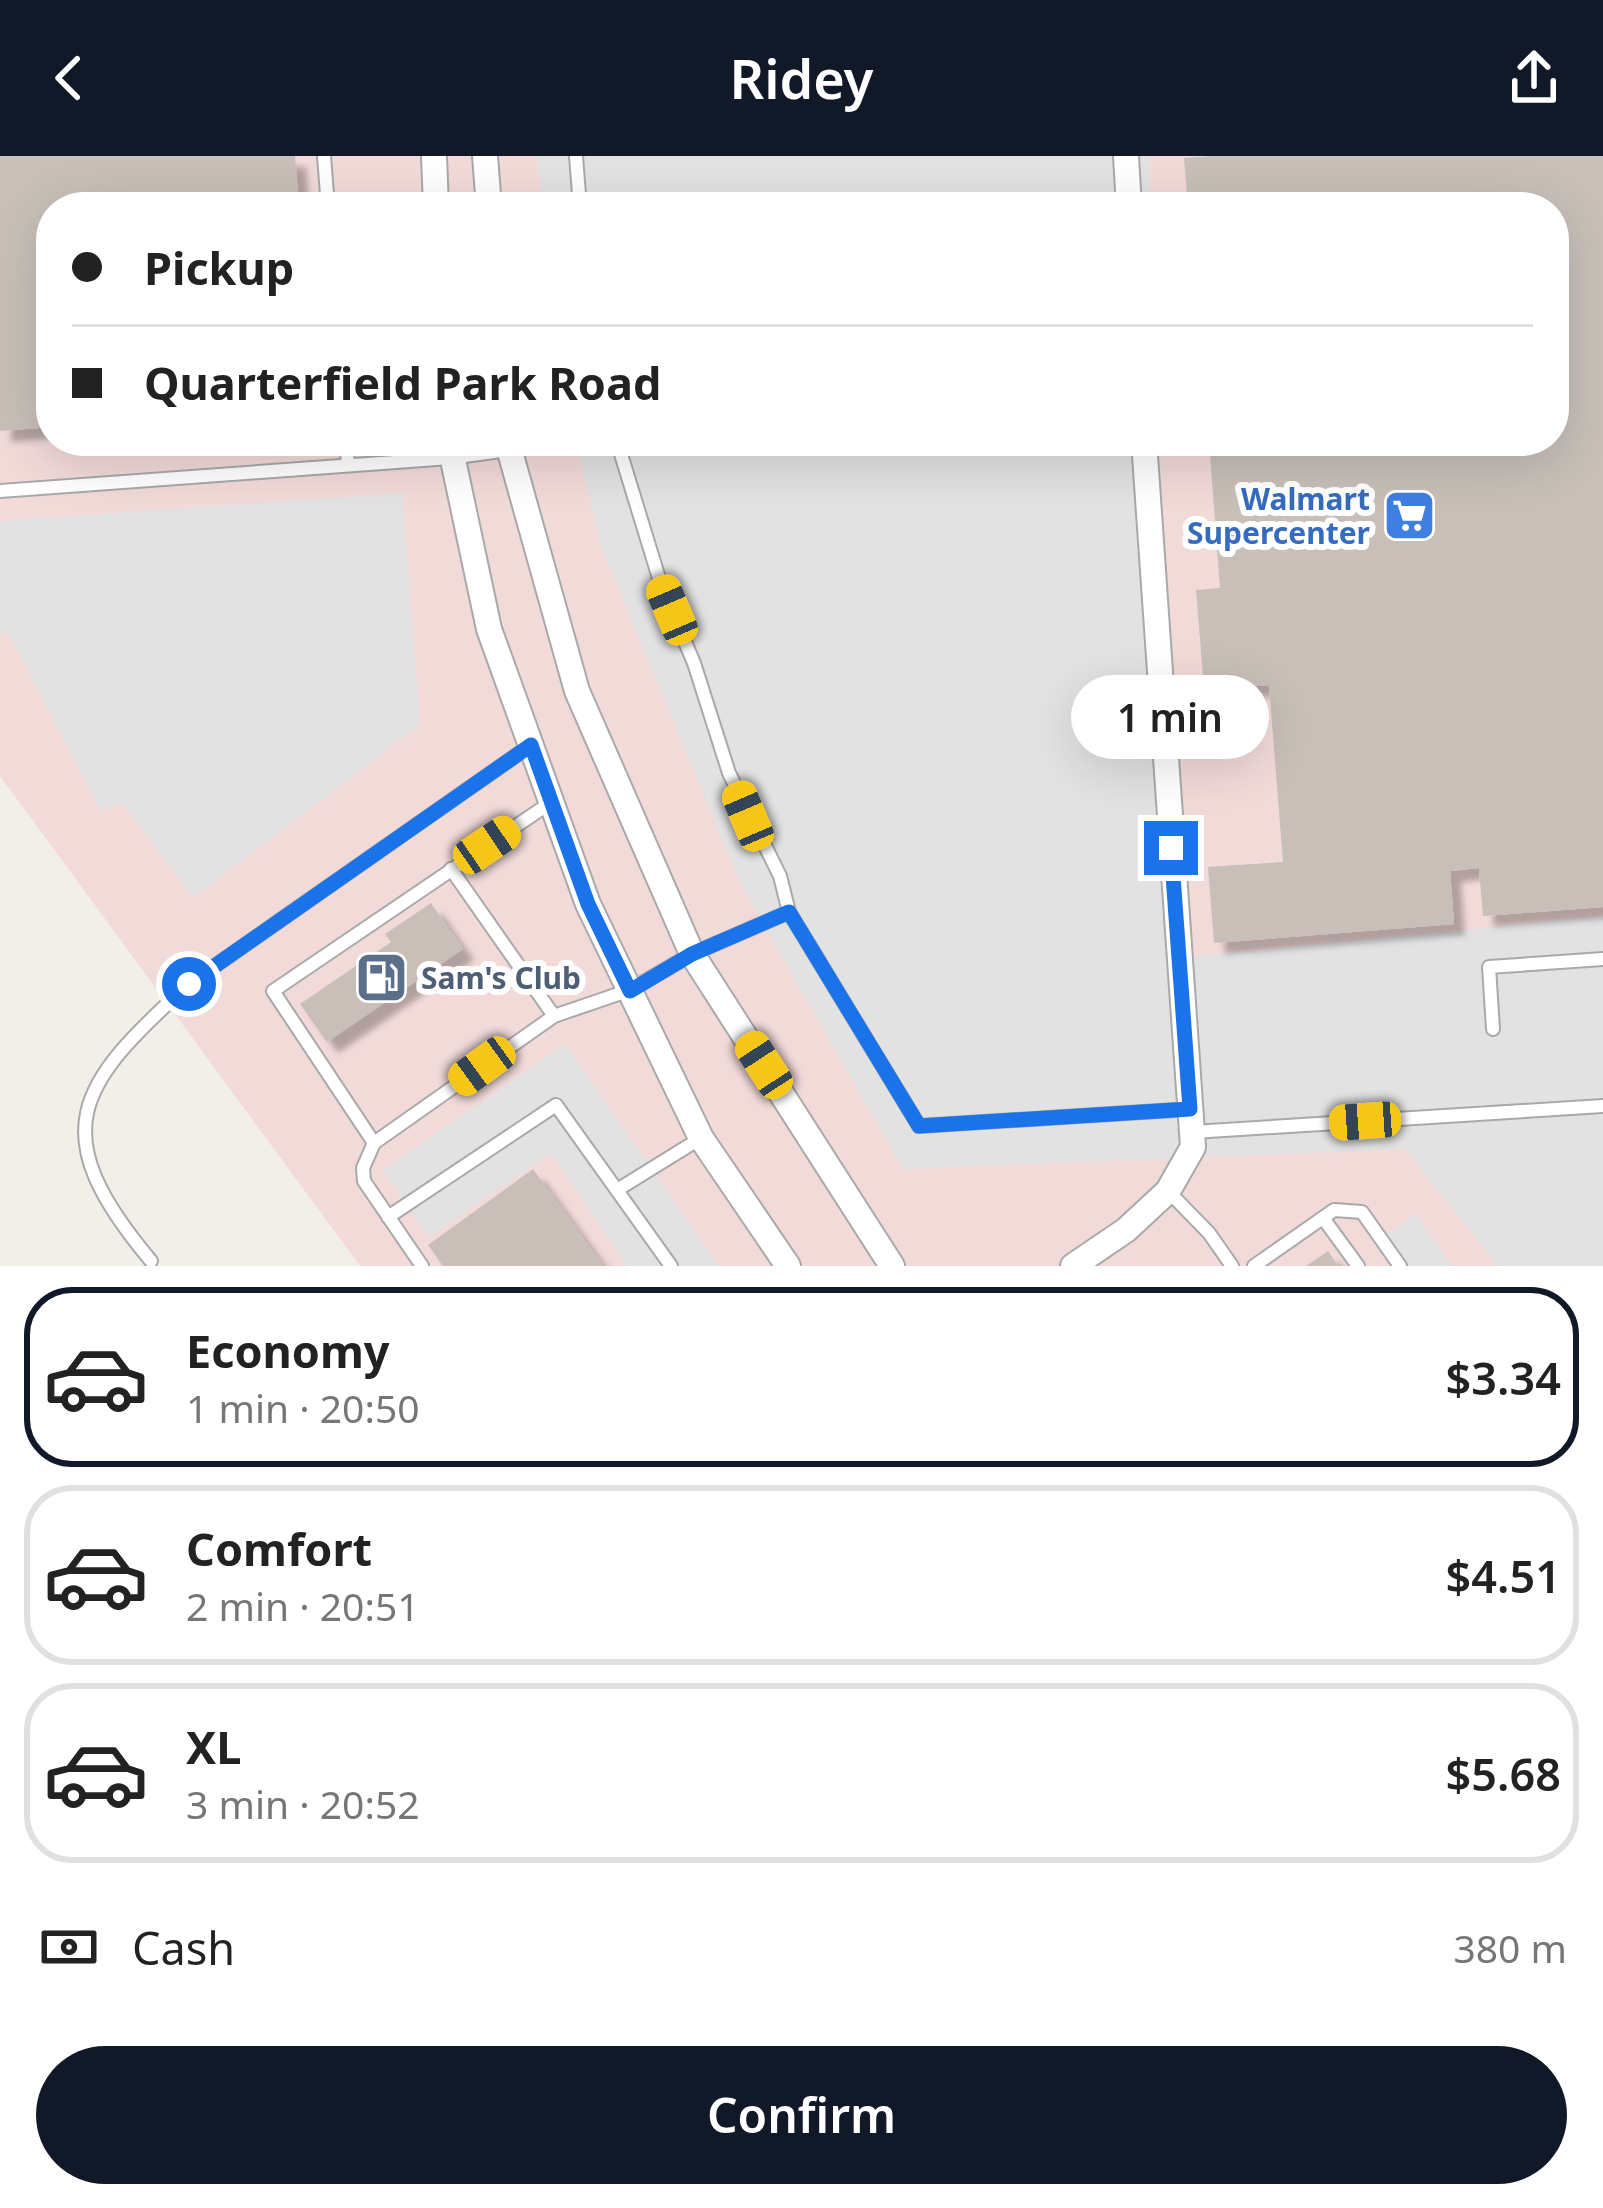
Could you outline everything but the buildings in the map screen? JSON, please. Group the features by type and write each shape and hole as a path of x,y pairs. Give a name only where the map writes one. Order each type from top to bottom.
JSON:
{"street":[{"path":"434,156 435,192"},
{"path":"485,156 488,192"},
{"path":"1126,156 1128,192"},
{"path":"450,456 489,629 588,904 701,1138 788,1266"},
{"path":"510,456 577,691 692,954 892,1266"},
{"path":"1073,1266 1126,1229 1168,1191 1192,1147 1145,456"}],"lane":[{"path":"324,156 327,192"},
{"path":"576,156 579,192"},
{"path":"347,456 348,465"},
{"path":"0,491 348,465 409,456"},
{"path":"622,456 662,588 694,663 729,773 780,876 789,912 919,1126 1603,1106"},
{"path":"151,1261 106,1203 86,1152 92,1094 111,1061 140,1027 189,984 531,745"},
{"path":"374,1143 273,991 551,802"},
{"path":"451,869 554,1016"},
{"path":"422,1266 364,1181 363,1168 374,1143 554,1016 630,991 692,954 789,912"},
{"path":"1493,1029 1490,967 1603,959"},
{"path":"388,1217 556,1105 671,1266"},
{"path":"617,1190 701,1138"},
{"path":"1168,1191 1209,1233 1232,1266"},
{"path":"1254,1266 1345,1208 1362,1212 1400,1266"},
{"path":"1323,1218 1358,1266"}],"shaded area":[{"path":"0,156 1603,156 1603,1266 360,1266 0,776"},
{"path":"537,156 1149,156 1150,192 541,192"},
{"path":"580,456 1161,456 1179,958 1603,916 1603,1266 1498,1266 1405,1149 903,1169 741,885 602,549"},
{"path":"402,493 420,725 193,898 122,803 101,811 8,633 0,633 0,521"},
{"path":"565,1044 719,1266 627,1266 551,1153 429,1237 383,1170"},
{"path":"1416,1214 1452,1266 1404,1266 1384,1236"}],"place":[{"name":"Walmart Supercenter","path":"1409,515"},
{"name":"Sam's Club","path":"382,977"}],"route":[{"path":"189,984 531,745 588,904 630,991 692,954 789,912 919,1126 1190,1109 1171,848"}]}
